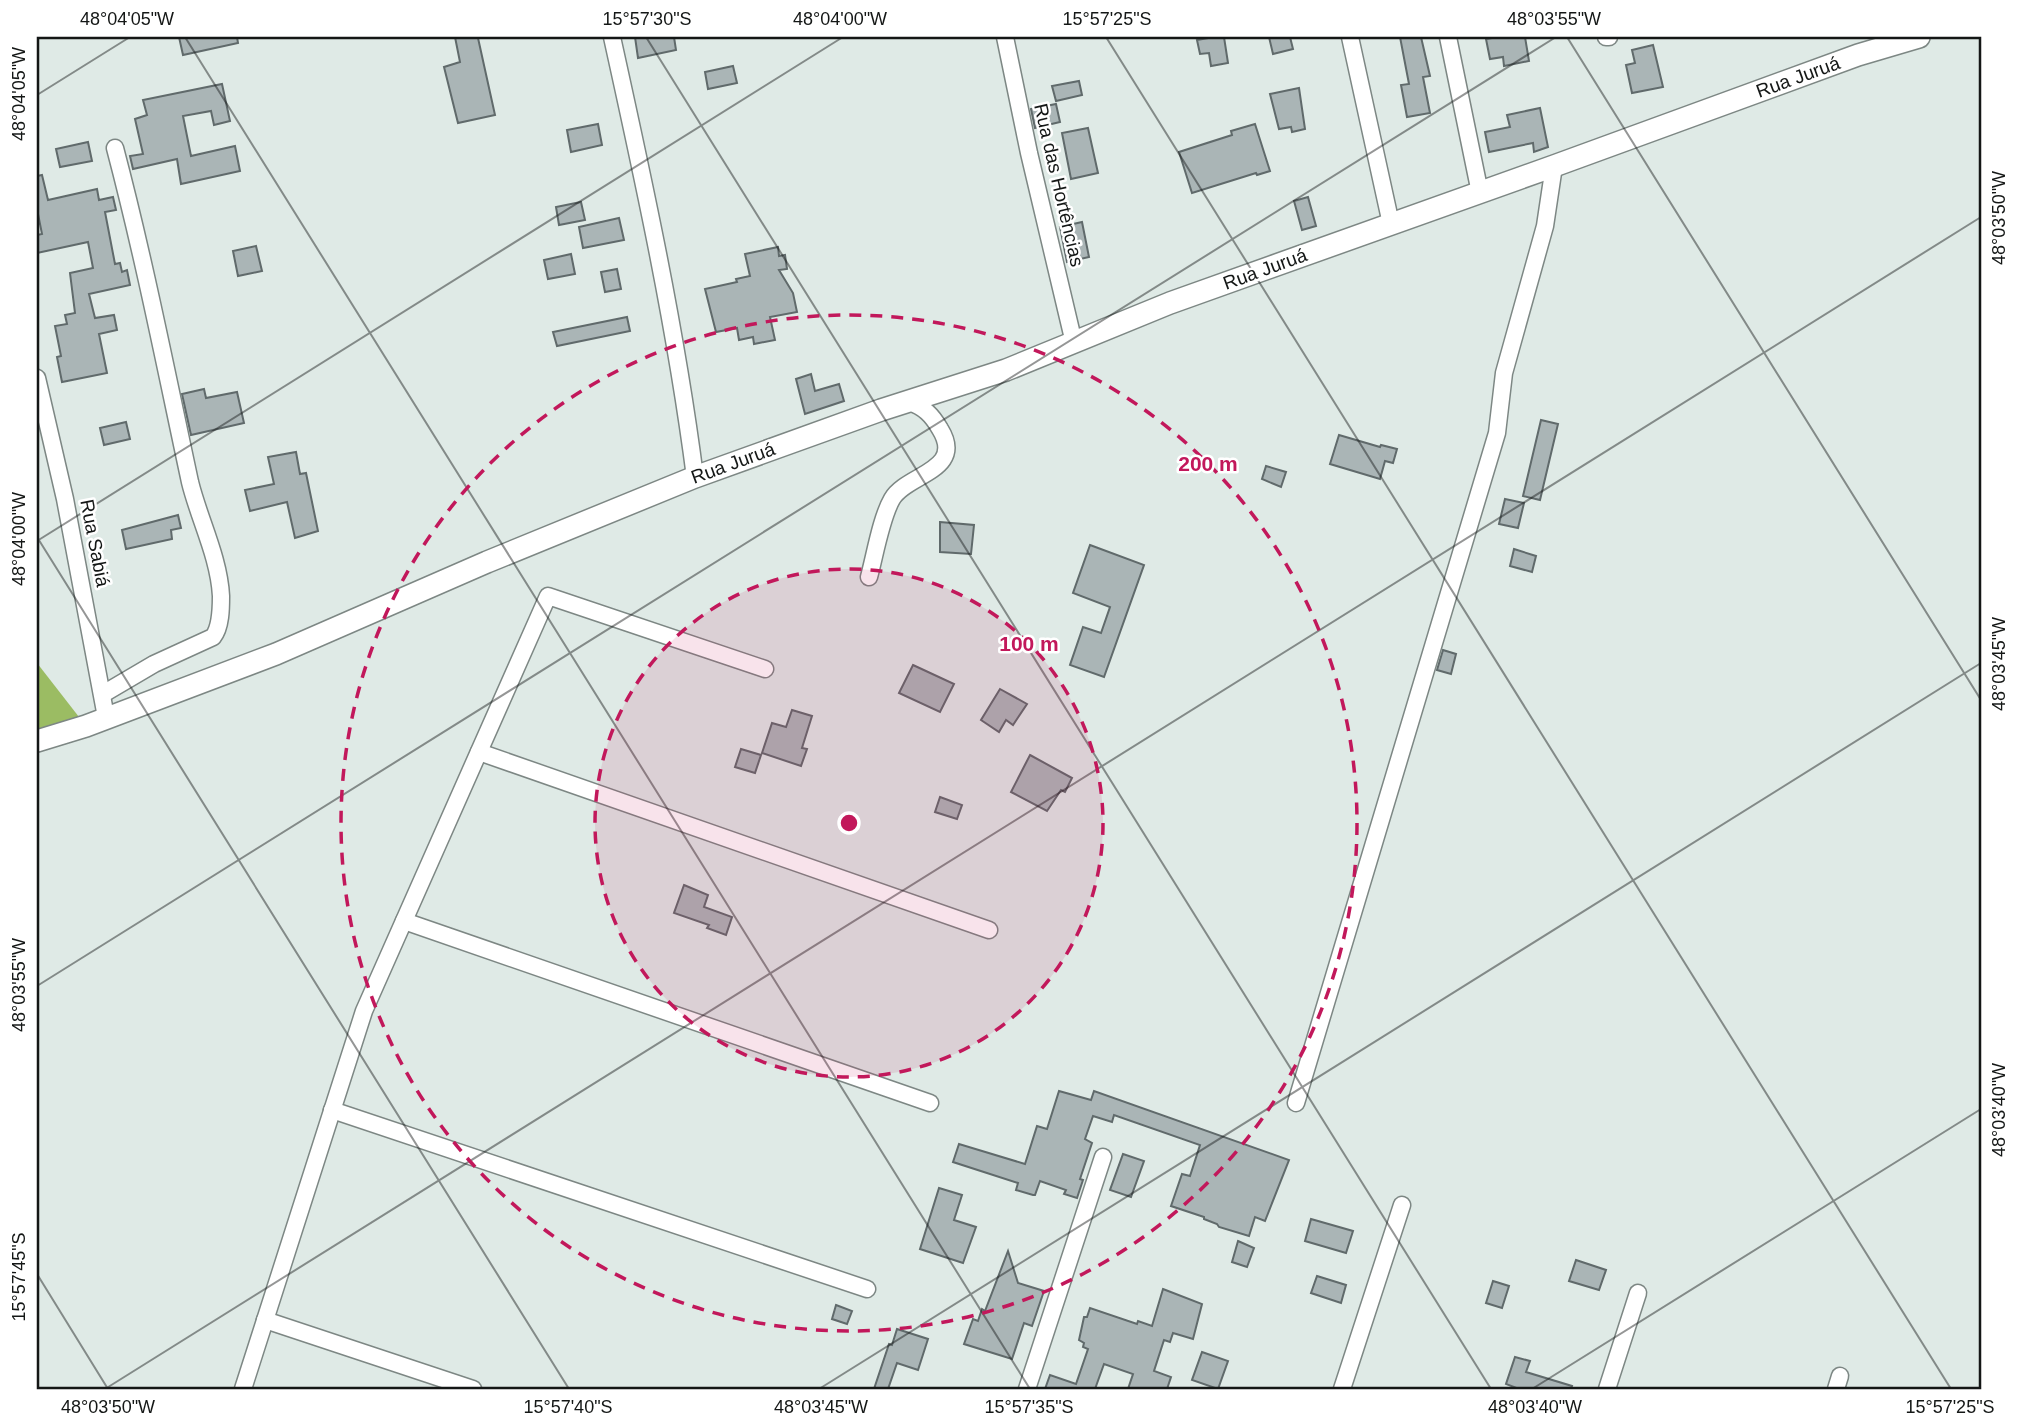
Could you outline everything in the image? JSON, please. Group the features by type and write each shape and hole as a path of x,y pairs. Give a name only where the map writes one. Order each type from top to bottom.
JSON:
{"street":[{"path":"612,37 681,377 695,477"},
{"name":"Rua das Hortências","path":"1005,37 1074,343"},
{"path":"1350,37 1391,224"},
{"path":"1448,37 1480,193"},
{"name":"Rua Juruá","path":"37,741 276,654 487,562 695,477 1006,370 1170,303 1910,38"},
{"path":"103,694 154,664 213,637 219,624 221,595 192,490 116,148"},
{"path":"1296,1103 1497,433 1504,373 1545,226 1554,166"},
{"name":"Rua Sabiá","path":"37,378 65,499 106,717"},
{"path":"869,577 890,502 901,488 930,472 944,459 946,449 943,432 930,413 909,402"},
{"path":"243,1389 364,1011 548,596 765,669"},
{"path":"479,752 989,930"},
{"path":"404,921 930,1103"},
{"path":"332,1110 867,1289"},
{"path":"1027,1389 1103,1157"},
{"path":"1342,1389 1402,1205"},
{"path":"1607,1389 1638,1293"},
{"path":"265,1320 473,1389"}],"green space":[{"path":"37,663 86,726 37,736"}],"building":[{"path":"179,37 237,37 238,43 183,55"},
{"path":"455,37 478,38 495,115 458,123 444,67 460,62"},
{"path":"635,37 674,37 676,50 638,58"},
{"path":"1224,37 1228,63 1211,66 1209,53 1200,54 1197,40"},
{"path":"1269,37 1290,37 1293,49 1273,54"},
{"path":"1400,37 1421,37 1430,76 1423,77 1430,113 1407,117 1401,85 1409,84"},
{"path":"1525,37 1529,61 1504,66 1503,57 1490,59 1486,39"},
{"path":"1653,45 1663,87 1632,93 1626,65 1635,63 1632,50"},
{"path":"733,66 737,83 708,89 705,72"},
{"path":"1079,81 1082,95 1056,101 1052,86"},
{"path":"222,84 230,121 214,125 211,111 183,116 191,156 235,146 240,171 181,184 177,159 133,169 130,156 143,154 135,119 147,115 143,100"},
{"path":"1299,88 1305,129 1292,132 1291,127 1279,129 1270,94"},
{"path":"1056,104 1060,122 1035,128 1031,109"},
{"path":"1540,108 1548,147 1534,152 1533,143 1489,152 1485,132 1510,127 1507,115"},
{"path":"598,124 602,145 571,152 567,130"},
{"path":"1255,124 1270,171 1192,193 1179,152 1232,135 1231,131"},
{"path":"1088,128 1098,173 1071,179 1062,133"},
{"path":"88,142 92,161 60,167 56,149"},
{"path":"42,175 48,200 97,189 99,200 113,197 116,210 105,212 115,264 120,263 122,272 127,270 130,285 89,294 95,318 114,315 117,330 99,334 107,373 62,382 57,357 61,356 55,326 67,324 65,315 75,313 70,273 93,268 88,242 37,253 37,235 42,234 37,209 37,176"},
{"path":"1308,197 1316,226 1302,230 1294,201"},
{"path":"581,202 585,220 559,225 556,207"},
{"path":"619,218 624,240 583,248 579,227"},
{"path":"1082,222 1089,257 1067,262 1060,227"},
{"path":"256,246 262,271 238,276 233,251"},
{"path":"778,247 779,256 785,255 787,269 779,270 793,293 797,312 770,317 775,340 754,344 753,337 739,340 737,328 716,332 705,289 737,282 736,279 750,276 745,254"},
{"path":"571,254 575,274 548,279 544,260"},
{"path":"617,269 621,289 605,292 601,272"},
{"path":"627,317 630,331 557,346 553,332"},
{"path":"811,374 815,391 839,384 844,401 805,414 796,379"},
{"path":"204,389 206,398 237,392 244,423 191,435 182,394"},
{"path":"1541,420 1558,424 1540,500 1523,496"},
{"path":"126,422 130,439 104,445 100,428"},
{"path":"1339,435 1397,449 1393,463 1385,461 1380,479 1330,464"},
{"path":"296,452 300,474 306,473 318,531 295,538 287,502 250,511 245,490 274,484 268,457"},
{"path":"1266,466 1286,472 1281,487 1262,479"},
{"path":"1505,499 1524,503 1518,528 1499,524"},
{"path":"178,515 181,528 171,530 172,539 126,549 122,530"},
{"path":"940,522 974,525 971,554 940,552"},
{"path":"1090,545 1144,565 1104,677 1070,665 1083,627 1101,633 1110,607 1073,593"},
{"path":"1514,549 1536,556 1532,572 1510,566"},
{"path":"1443,650 1456,654 1451,674 1437,670"},
{"path":"913,665 954,684 940,712 899,693"},
{"path":"1000,689 1027,704 1013,725 1006,720 999,732 981,720"},
{"path":"792,710 812,716 802,748 807,749 801,766 762,753 772,723 786,727"},
{"path":"741,749 761,755 755,773 735,767"},
{"path":"1030,755 1072,778 1065,792 1061,790 1047,811 1011,792"},
{"path":"940,797 962,805 957,819 935,812"},
{"path":"684,885 708,895 704,907 732,917 726,935 707,928 709,925 674,913"},
{"path":"1059,1091 1091,1100 1094,1091 1289,1160 1265,1221 1255,1217 1249,1236 1219,1227 1204,1217 1171,1206 1182,1174 1190,1176 1200,1145 1114,1115 1112,1122 1093,1116 1085,1139 1092,1143 1080,1179 1083,1180 1077,1198 1064,1194 1066,1190 1040,1181 1033,1195 1016,1190 1018,1183 953,1162 959,1144 1025,1164 1037,1126 1047,1129"},
{"path":"1123,1154 1144,1161 1131,1197 1110,1190"},
{"path":"939,1188 962,1195 954,1220 976,1227 963,1263 920,1249"},
{"path":"1311,1219 1353,1231 1346,1253 1305,1241"},
{"path":"1238,1241 1254,1248 1247,1267 1232,1262"},
{"path":"1008,1251 1018,1283 1044,1291 1032,1326 1024,1323 1012,1359 964,1344 973,1319 978,1321 982,1309 985,1311"},
{"path":"1576,1260 1606,1270 1599,1290 1569,1281"},
{"path":"1317,1276 1346,1285 1341,1303 1311,1293"},
{"path":"1493,1281 1509,1286 1502,1308 1486,1303"},
{"path":"1163,1289 1202,1304 1193,1339 1173,1333 1170,1342 1164,1340 1154,1371 1171,1377 1167,1389 1128,1389 1133,1374 1104,1364 1095,1389 1045,1389 1050,1375 1076,1384 1088,1349 1083,1347 1084,1343 1079,1340 1084,1317 1087,1317 1090,1308 1137,1324 1138,1321 1152,1326"},
{"path":"836,1305 852,1311 847,1324 832,1319"},
{"path":"897,1329 928,1339 918,1370 897,1363 888,1389 874,1389 889,1344 892,1345"},
{"path":"1202,1352 1228,1361 1218,1389 1192,1380"},
{"path":"1515,1357 1530,1361 1526,1372 1572,1386 1571,1389 1519,1389 1506,1384"}]}
